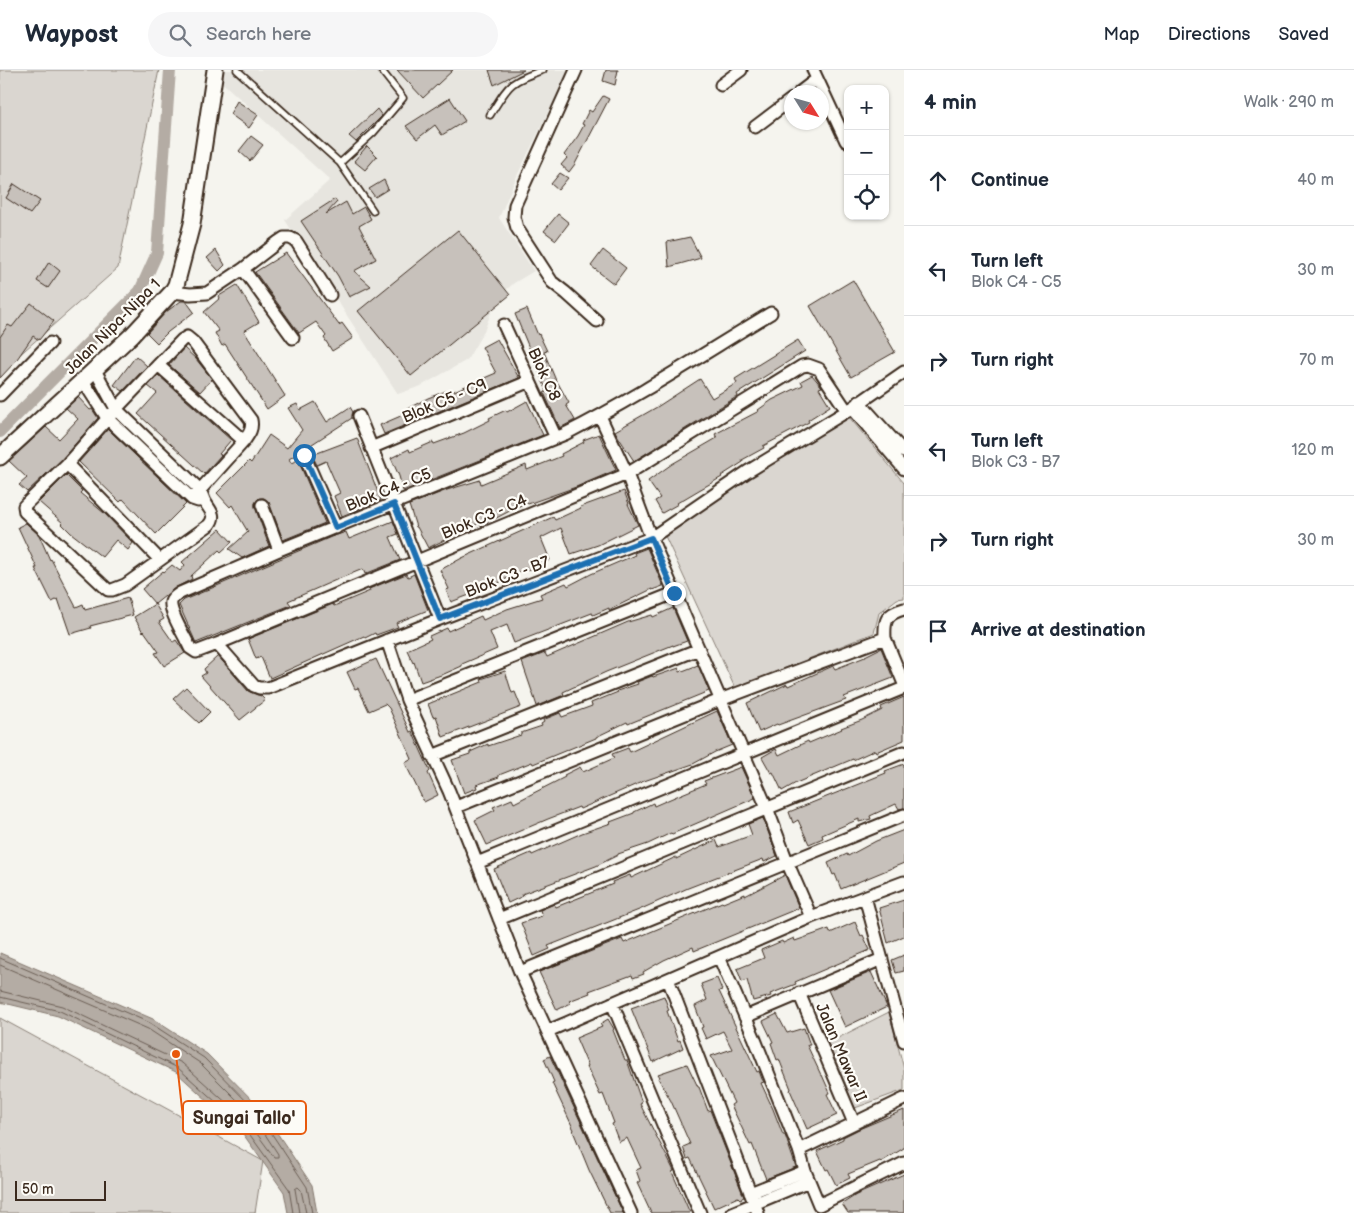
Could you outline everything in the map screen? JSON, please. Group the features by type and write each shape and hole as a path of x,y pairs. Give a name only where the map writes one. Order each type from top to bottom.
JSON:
{"street":[{"name":"Jalan Nipa-Nipa 1","path":"0,457 132,335 172,292 181,268 192,224 215,70"},
{"path":"722,85 741,70"},
{"path":"573,72 515,205 514,217 517,228 552,282 597,321"},
{"path":"806,85 815,74 844,137"},
{"path":"755,127 784,105"},
{"path":"172,292 207,293 284,238 290,238 296,241 330,295"},
{"path":"243,269 293,338"},
{"name":"Blok C4 - C5","path":"172,611 171,602 180,593 279,550 556,438 600,416 771,313"},
{"name":"Blok C8","path":"504,324 556,438"},
{"path":"89,376 116,409 200,490 213,514 212,522 125,585 108,590 25,512 24,506 67,464 107,418 116,409 182,340 187,338 190,339 251,420 252,425 244,441 200,490 192,499"},
{"path":"0,395 50,344"},
{"path":"158,365 244,441"},
{"name":"Blok C3 - C4","path":"172,611 190,648 196,652 217,644 627,474 802,366 814,366 819,369 853,407"},
{"name":"Blok C3 - B7","path":"217,644 254,686 268,688 440,619 651,538 747,472 853,407 904,372"},
{"path":"89,376 107,418 192,499 206,504"},
{"name":"Blok C5 - C9","path":"371,448 530,381"},
{"path":"853,407 904,452"},
{"path":"853,407 904,469"},
{"path":"359,416 440,619"},
{"path":"600,416 627,474 651,538 812,917"},
{"path":"304,455 336,528"},
{"path":"67,464 160,559"},
{"path":"262,505 279,550"},
{"path":"407,700 674,593"},
{"path":"904,608 894,612 885,623 885,638 904,684"},
{"path":"456,807 720,700 885,638"},
{"path":"387,640 407,700 456,807 520,972 631,1213"},
{"path":"432,756 699,649"},
{"path":"477,863 904,688"},
{"path":"499,919 904,752"},
{"path":"520,972 904,815"},
{"path":"548,1032 812,917 904,882"},
{"path":"865,897 904,1041"},
{"path":"719,957 799,1150 820,1209 904,1163"},
{"path":"745,1017 882,959"},
{"path":"668,979 754,1203"},
{"name":"Jalan Mawar II","path":"799,993 854,1123"},
{"path":"612,1003 700,1213"},
{"path":"799,1150 904,1099"},
{"path":"732,1213 807,1176"}],"lane":[{"path":"237,70 340,163 373,212"},
{"path":"340,163 373,132 403,98 381,70"},
{"path":"490,114 512,83 543,70"}],"shaded area":[{"path":"0,70 159,70 118,268 0,372"},
{"path":"217,70 569,70 515,180 499,218 534,271 514,283 496,299 485,329 467,360 421,386 398,394 285,220 330,180 216,77"},
{"path":"849,417 904,483 904,598 897,599 879,613 874,633 735,688 665,536 737,484"},
{"path":"889,1012 904,1069 904,1090 855,1108 828,1043"},
{"path":"0,1018 263,1161 255,1213 0,1213"}],"water":[{"path":"0,953 153,1019 207,1054 261,1109 312,1185 317,1213 288,1213 284,1192 241,1131 176,1072 58,1016 0,1002"}],"building":[{"path":"397,70 453,70 423,98"},
{"path":"489,70 524,70 494,85"},
{"path":"606,70 618,70 615,85 603,81"},
{"path":"603,96 609,99 569,172 561,165 567,158 564,155 578,136 589,110 592,112"},
{"path":"450,98 465,121 442,135 435,125 417,139 406,126"},
{"path":"237,101 258,115 249,128 230,114"},
{"path":"377,109 382,116 356,142 349,136"},
{"path":"251,136 263,145 250,161 239,151"},
{"path":"367,146 377,156 365,170 354,161"},
{"path":"560,173 568,178 558,190 551,184"},
{"path":"384,180 388,189 375,197 369,189"},
{"path":"14,184 40,201 30,214 6,198"},
{"path":"335,199 337,202 326,214 346,202 352,214 364,207 371,219 359,226 376,259 354,271 371,286 349,297 338,276 301,221"},
{"path":"558,214 569,223 556,240 544,231"},
{"path":"458,230 510,295 411,376 358,311"},
{"path":"690,237 701,258 669,267 667,242"},
{"path":"216,250 225,265 219,271 207,258"},
{"path":"603,250 626,268 614,284 591,266"},
{"path":"286,253 339,325 342,323 353,338 332,351 324,338 326,336 316,322 299,333 255,272"},
{"path":"49,262 60,271 48,288 37,281"},
{"path":"853,280 895,352 851,377 810,306"},
{"path":"237,285 259,322 244,331 285,396 267,409 225,344 222,346 215,333 219,331 204,312 220,298 219,296"},
{"path":"181,301 186,301 194,312 157,343 147,333 166,312"},
{"path":"31,303 54,321 39,340 33,336 15,362 0,378 0,337 8,325 12,327"},
{"path":"527,309 547,351 544,352 557,383 569,403 566,405 575,420 560,428 544,393 546,389 515,314"},
{"path":"497,339 519,378 384,434 380,425 403,415 401,412 428,398 446,391 447,394 496,373 482,347"},
{"path":"798,340 805,351 737,394 738,396 634,461 615,431 700,379 712,398 737,383 735,379"},
{"path":"184,348 196,359 212,379 200,392 169,365"},
{"path":"136,356 147,366 123,391 114,385"},
{"path":"158,375 231,440 204,474 138,414 157,393 148,386"},
{"path":"812,375 822,387 819,388 830,406 808,420 809,422 763,446 764,448 742,460 743,462 722,477 662,513 655,501 660,498 648,481 672,464 717,438 715,434 759,411 772,400 803,385 801,381"},
{"path":"78,397 90,410 92,409 98,418 62,459 27,492 19,485 27,478 9,461 46,427 59,439 78,419 66,408"},
{"path":"527,401 543,435 403,491 391,458 409,449 410,452 433,442 434,444 464,433 490,420 489,418 506,410 507,412"},
{"path":"315,402 327,422 350,407 353,412 352,418 306,448 301,448 297,454 289,459 291,463 298,460 325,523 283,540 269,502 264,498 259,498 255,503 255,507 269,546 242,558 229,549 248,532 232,505 230,507 217,493 249,461 251,463 269,435 287,448 302,430 288,408 297,404 300,410"},
{"path":"108,429 186,504 156,534 123,499 120,502 79,462"},
{"path":"599,434 616,470 576,487 528,504 527,502 481,526 479,523 428,548 416,527 409,505 447,490 480,480 481,484 526,465 527,470 562,456 561,454 584,442 583,440"},
{"path":"357,438 381,500 342,516 334,496 340,493 326,461 317,465 312,455"},
{"path":"66,475 82,491 80,493 104,513 133,543 128,550 116,540 102,557 71,533 63,523 39,502"},
{"path":"624,491 638,525 598,545 571,554 561,528 541,538 550,560 527,571 526,568 493,586 451,602 446,590 449,589 440,570 462,558 553,517 555,520 580,507"},
{"path":"393,521 398,534 390,537 400,560 365,574 363,569 288,601 291,605 196,643 179,605 184,600 331,537 346,532 349,539"},
{"path":"26,523 39,535 50,560 76,607 83,604 85,610 128,598 133,615 90,626 91,628 70,634 58,599 52,602 18,527"},
{"path":"220,529 232,542 221,552 219,550 191,576 192,579 175,588 155,604 142,589 172,565 180,571 185,565 182,562"},
{"path":"647,548 663,586 652,589 609,610 609,608 593,615 592,613 514,643 507,625 490,632 497,649 444,674 421,682 414,662 407,650 431,639 429,636 447,628 448,631 481,616 483,620 507,609 542,598 540,594 566,583 568,586"},
{"path":"406,574 408,577 414,574 428,610 396,623 398,627 376,635 375,633 365,638 364,636 270,678 261,657 256,659 248,639 333,604 334,606"},
{"path":"155,604 164,619 159,622 173,642 176,640 185,653 164,666 155,653 159,652 134,617"},
{"path":"673,608 687,641 606,672 563,692 564,695 537,706 522,662 545,653 547,657 628,622 652,615 653,617"},
{"path":"881,648 893,678 844,697 846,700 759,732 747,703 787,684 788,686 833,666 835,669 865,657"},
{"path":"218,656 248,691 261,696 265,700 240,720 201,676 206,673 204,669"},
{"path":"376,659 430,771 428,773 438,795 424,802 405,763 412,759 389,708 385,704 369,711 358,688 355,689 347,672"},
{"path":"698,665 709,691 628,724 627,722 596,738 533,764 532,762 499,775 499,777 476,785 477,788 464,793 452,760 470,754 470,752 488,744 488,746 542,726 543,720 560,713 562,717 592,706 591,703 638,684 637,682 652,676 679,668 680,672"},
{"path":"505,671 512,693 515,692 521,707 443,737 436,716 433,717 428,704 482,682 481,679"},
{"path":"186,687 210,712 199,723 173,699"},
{"path":"904,697 904,740 876,752 875,750 853,759 796,783 782,791 773,772 771,773 762,757 776,749 779,755 808,741 809,743 862,720 882,710 881,707"},
{"path":"717,711 732,745 693,764 644,781 580,809 579,807 548,819 487,845 475,820 495,810 493,807 512,799 514,803 565,777 564,775 580,767 583,772 614,758 612,754 628,748 630,752"},
{"path":"904,764 904,808 899,809 896,804 870,816 871,819 859,822 859,819 822,835 823,838 809,844 798,820 793,823 789,812"},
{"path":"741,767 755,798 648,844 618,854 596,866 522,894 523,896 508,903 494,869 611,823 653,803 654,806 706,784 704,781"},
{"path":"763,818 777,856 764,862 763,859 688,888 639,910 548,946 550,949 534,956 521,923 542,916 540,910 554,904 556,907 613,884 612,882 630,875 631,878 716,840 719,847 752,835 748,824"},
{"path":"904,830 904,863 841,889 828,863 847,854 848,856 876,841"},
{"path":"785,875 799,908 694,951 693,947 664,960 643,972 644,974 633,978 632,975 589,991 590,993 569,1001 571,1003 557,1010 539,972 622,939 624,943 722,902 745,894 745,896"},
{"path":"904,900 904,936 888,943 879,908"},
{"path":"855,922 870,950 795,982 796,984 770,994 771,996 753,1001 747,980 742,982 737,969 764,958 761,950 782,941 783,943 794,938 795,941 829,929 830,933"},
{"path":"904,955 904,971 896,973 892,960"},
{"path":"871,972 887,1007 845,1027 828,990"},
{"path":"717,978 722,990 719,991 757,1072 759,1071 764,1082 761,1083 783,1135 785,1135 796,1167 766,1179 752,1144 750,1145 731,1105 734,1103 711,1056 732,1049 723,1031 706,1039 695,1006 707,1000 701,984"},
{"path":"664,996 669,1010 667,1011 678,1041 680,1040 683,1048 653,1062 631,1008"},
{"path":"777,1014 787,1033 804,1028 810,1045 807,1045 830,1093 827,1094 837,1115 807,1129 779,1059 777,1060 771,1043 773,1042 763,1021"},
{"path":"608,1019 614,1029 625,1060 627,1060 642,1103 640,1104 674,1171 672,1172 690,1213 651,1213 637,1183 640,1181 636,1170 641,1168 627,1138 619,1142 603,1094 600,1095 587,1067 576,1038 602,1027 600,1024"},
{"path":"550,1056 623,1213 610,1213 589,1170 574,1130 552,1083 554,1082 544,1059"},
{"path":"687,1064 699,1087 708,1111 710,1110 744,1197 740,1199 738,1197 714,1208 690,1158 687,1159 683,1147 690,1144 671,1101 658,1078 660,1077 658,1074"},
{"path":"904,1110 904,1148 881,1162 848,1174 850,1178 836,1185 817,1151 859,1129"},
{"path":"904,1174 904,1213 848,1213 842,1204 856,1195"}],"waterway":[{"path":"0,432 140,291 157,253 170,70"}],"place":[{"name":"Sungai Tallo'","path":"176,1054"}],"route":[{"path":"304,455 336,528 394,504 440,619 651,538 674,593"}]}
